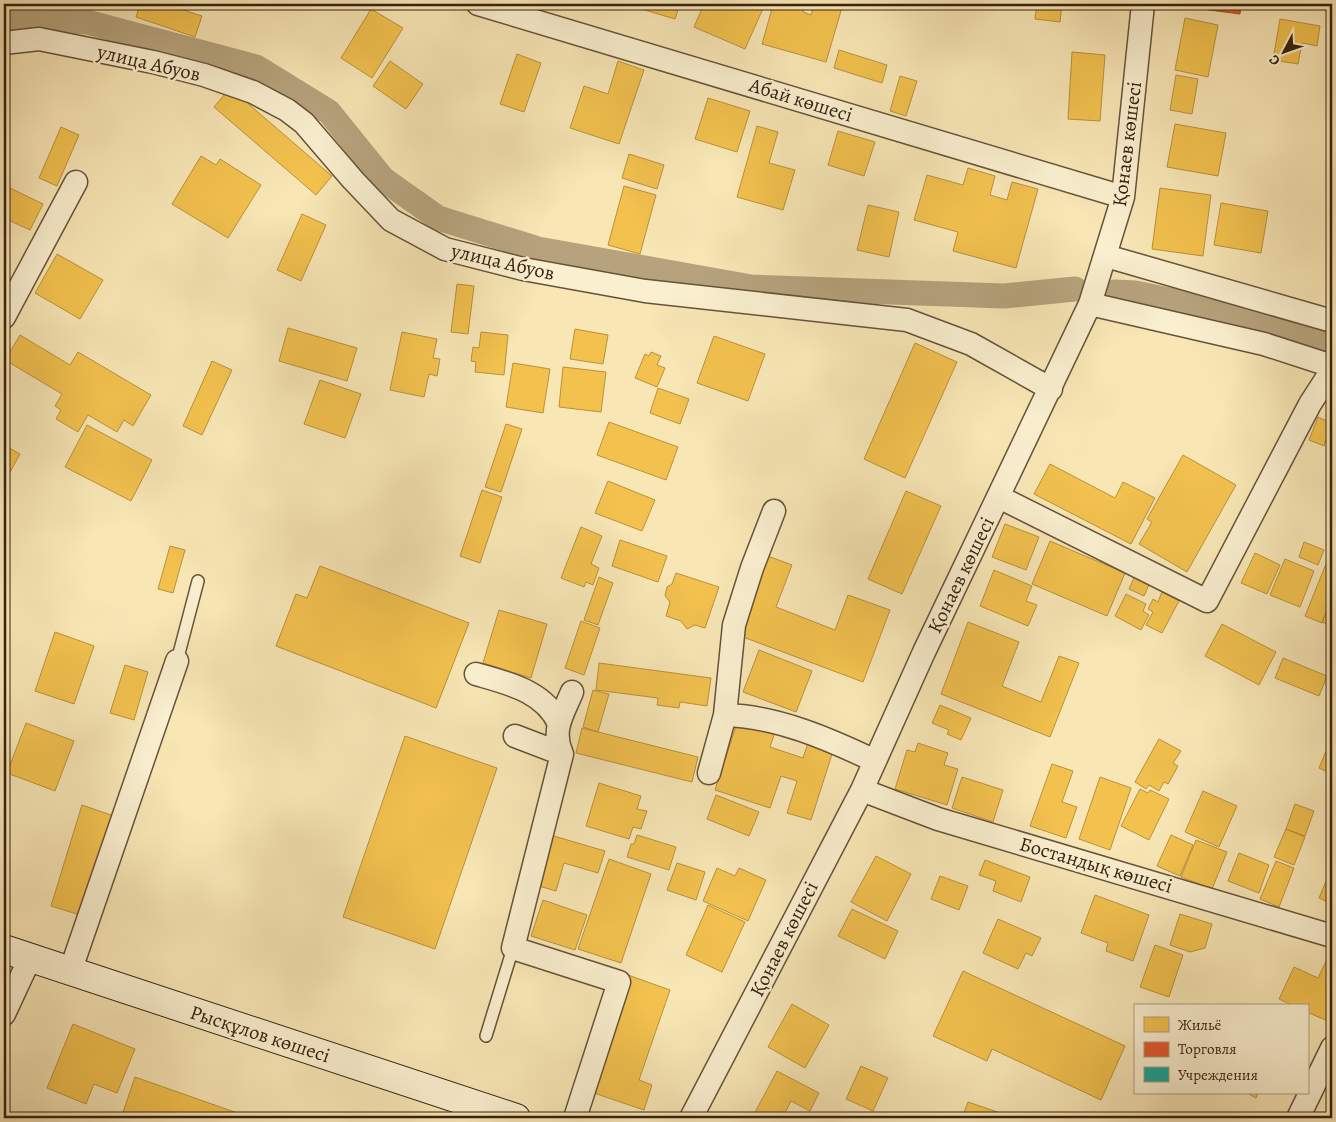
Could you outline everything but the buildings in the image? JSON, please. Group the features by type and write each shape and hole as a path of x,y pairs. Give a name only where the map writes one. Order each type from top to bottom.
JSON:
{"main road":[{"name":"Рысқұлов көшесі","path":"4,949 516,1118"}],"street":[{"name":"Абай көшесі","path":"478,4 1123,197"},
{"name":"Қонаев көшесі","path":"692,1118 862,790 1090,304 1123,197 1143,4"},
{"name":"улица Абуов","path":"4,43 39,39 153,62 204,75 253,92 287,110 304,123 352,180 391,220 445,249 523,269 645,292 907,320 971,344 1051,389"},
{"path":"4,317 76,182"},
{"path":"1106,256 1332,320"},
{"path":"998,497 1207,601 1310,404 1332,368 1264,344 1090,304"},
{"path":"709,773 724,715 734,625 752,568 774,510"},
{"path":"70,972 177,661"},
{"path":"476,674 508,683 530,693 549,707 559,724"},
{"path":"572,692 559,724 557,742 562,754 513,948 619,982 575,1118"},
{"path":"724,715 746,715 830,740 875,761"},
{"path":"515,736 562,754"},
{"name":"Бостандық көшесі","path":"862,790 938,819 1332,936"},
{"path":"4,1014 30,958"},
{"path":"1298,1118 1332,1048"}],"lane":[{"path":"177,661 198,581"},
{"path":"486,1036 513,948"}],"waterway":[{"path":"63,21 68,4"},
{"path":"4,24 32,20 87,22 256,67 329,112 383,179 438,218 538,249 751,287 1004,296 1075,289"},
{"path":"1115,292 1135,293 1271,321 1332,341"}]}
